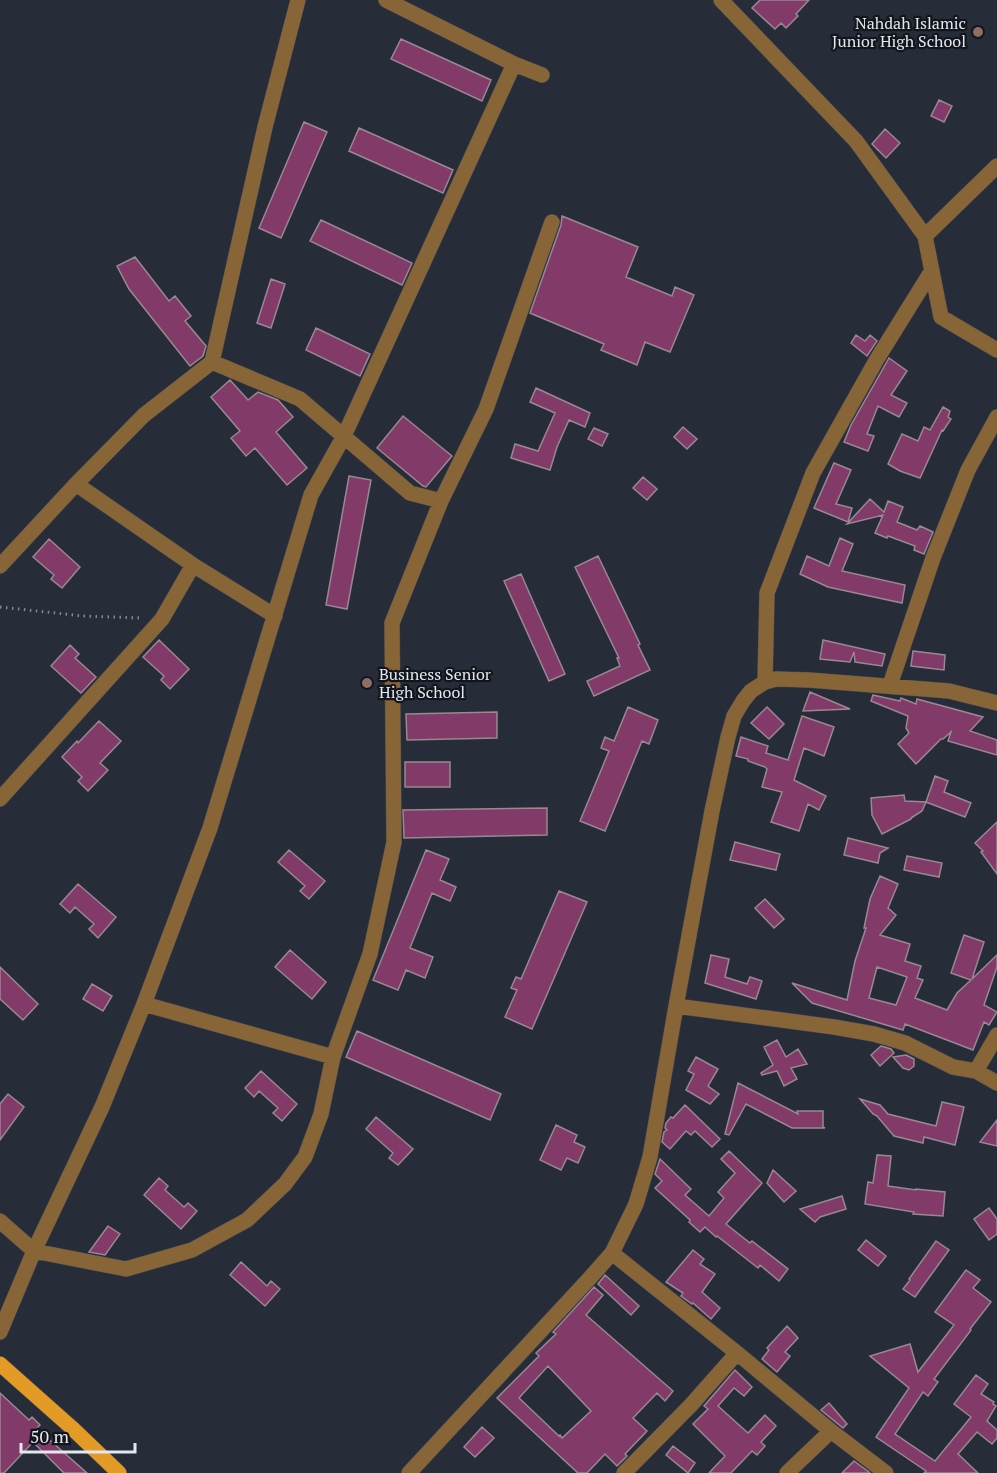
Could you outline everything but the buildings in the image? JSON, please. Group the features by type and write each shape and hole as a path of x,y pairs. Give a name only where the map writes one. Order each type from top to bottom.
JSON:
{"main road":[{"path":"0,1364 119,1473"}],"street":[{"path":"0,566 144,415 212,362 265,127 298,0"},
{"path":"386,0 514,64 542,75"},
{"path":"721,0 856,141 925,237 941,317 997,350"},
{"path":"0,1332 34,1251 102,1107 144,1004 210,828 311,495 344,436 514,64"},
{"path":"925,237 997,166"},
{"path":"0,1221 34,1251 126,1269 192,1250 247,1220 285,1184 305,1157 321,1114 333,1057 370,954 394,842 392,622 441,501 486,409 552,222"},
{"path":"765,682 767,593 813,473 877,359 931,272"},
{"path":"212,362 300,399 410,493 441,501"},
{"path":"890,686 933,558 968,470 997,417"},
{"path":"76,484 193,565 275,616"},
{"path":"0,799 162,619 193,565"},
{"path":"409,1473 612,1253 636,1204 650,1157 712,811 728,737 734,716 743,701 751,691 765,682 776,679 949,691 997,703"},
{"path":"144,1004 333,1057"},
{"path":"676,1006 874,1034 905,1043 953,1067 976,1071 997,1083"},
{"path":"976,1071 997,1035"},
{"path":"612,1253 886,1473"},
{"path":"624,1473 691,1405 737,1353"},
{"path":"787,1473 831,1431"}],"path":[{"path":"0,607 83,616 162,619"}],"place":[{"name":"Nahdah Islamic Junior High School","path":"978,32"},
{"name":"Business Senior High School","path":"367,683"}]}
